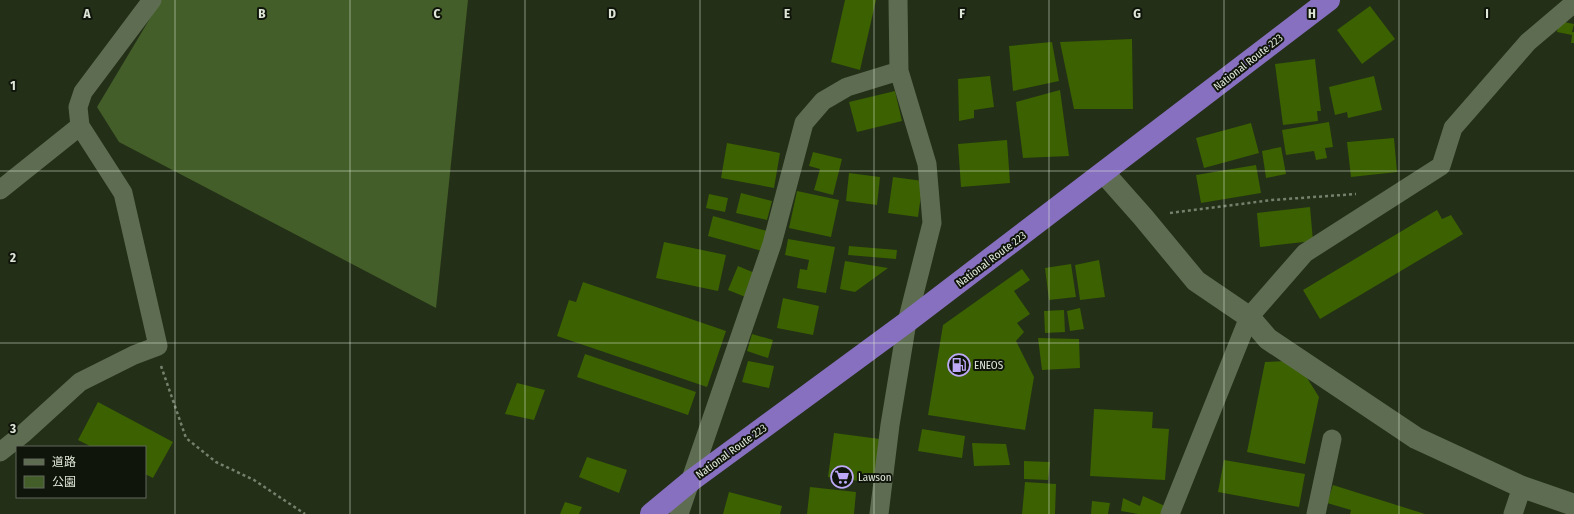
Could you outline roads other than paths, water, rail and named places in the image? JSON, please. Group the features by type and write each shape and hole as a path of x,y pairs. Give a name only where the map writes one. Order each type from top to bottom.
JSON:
{"highway":[{"name":"National Route 223","path":"651,514 692,480 907,322 1329,0"}],"street":[{"path":"0,452 24,433 80,382 134,355 158,346 124,193 80,126 78,107 83,92 152,0"},
{"path":"878,514 890,425 907,322 932,223 927,164 899,71 898,0"},
{"path":"1170,514 1249,317 1305,253 1441,166 1452,128 1528,42 1574,3"},
{"path":"679,514 692,480 772,244 804,123 823,101 847,86 899,71"},
{"path":"0,190 80,126"},
{"path":"1104,173 1196,281 1249,317 1268,339 1416,438 1522,487 1574,505"},
{"path":"1316,514 1332,439"},
{"path":"1514,514 1522,487"}],"place":[{"name":"ENEOS","path":"959,365"},
{"name":"Lawson","path":"842,477"}]}
